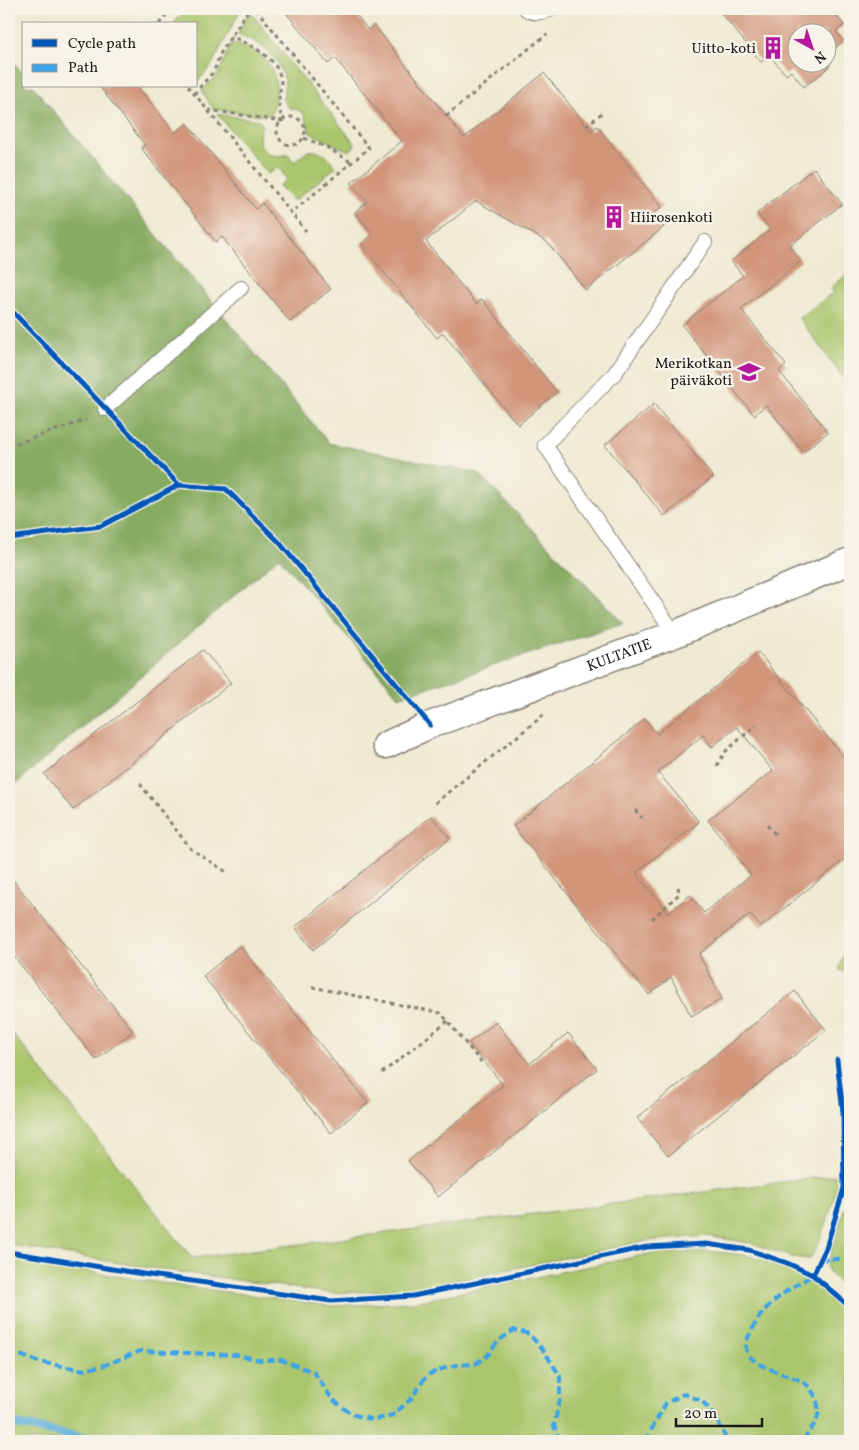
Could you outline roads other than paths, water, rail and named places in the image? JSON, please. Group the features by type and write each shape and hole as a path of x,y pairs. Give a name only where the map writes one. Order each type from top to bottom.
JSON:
{"street":[{"name":"KULTATIE","path":"386,745 430,725 675,634 850,561"}],"lane":[{"path":"526,9 540,13 553,9"},
{"path":"675,634 545,445 615,373 705,242"},
{"path":"105,409 241,288"}],"waterway":[{"path":"9,1423 99,1441"}],"place":[{"name":"Uitto-koti","path":"773,48"},
{"name":"Hiirosenkoti","path":"614,217"},
{"name":"Merikotkan päiväkoti","path":"749,372"}]}
